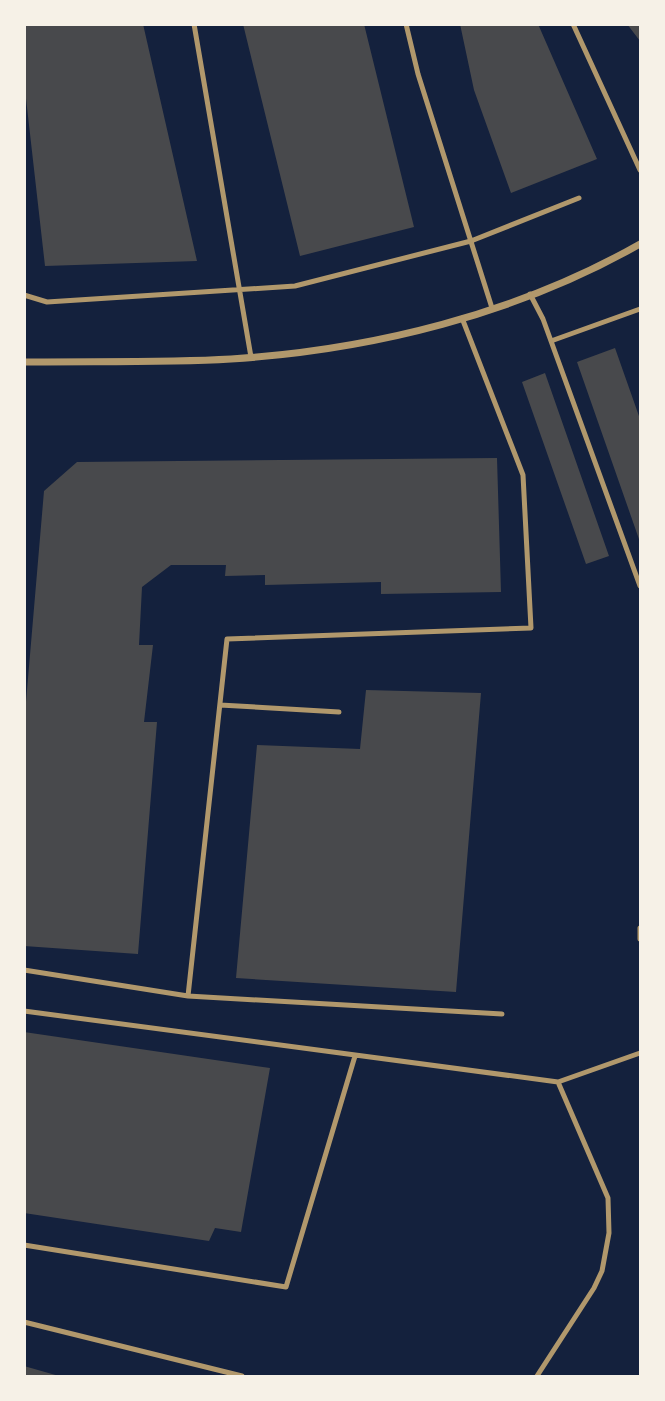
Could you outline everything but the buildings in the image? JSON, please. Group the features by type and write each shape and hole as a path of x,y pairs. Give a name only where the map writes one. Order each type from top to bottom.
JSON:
{"street":[{"path":"24,362 251,357 370,341 462,318 530,295 640,243"}],"lane":[{"path":"194,24 251,357"},
{"path":"406,24 418,74 492,308"},
{"path":"573,24 640,170"},
{"path":"24,295 47,302 239,292 295,286 471,241 579,198"},
{"path":"530,295 551,341 640,586"},
{"path":"551,341 640,309"},
{"path":"188,996 227,639 531,628 523,475 462,318"},
{"path":"220,705 339,712"},
{"path":"640,928 640,939"},
{"path":"24,970 188,996 502,1014"},
{"path":"24,1011 558,1082 640,1054"},
{"path":"24,1245 286,1287 355,1056"},
{"path":"537,1377 594,1288 602,1271 609,1233 608,1198 558,1082"},
{"path":"24,1322 243,1377"}]}
